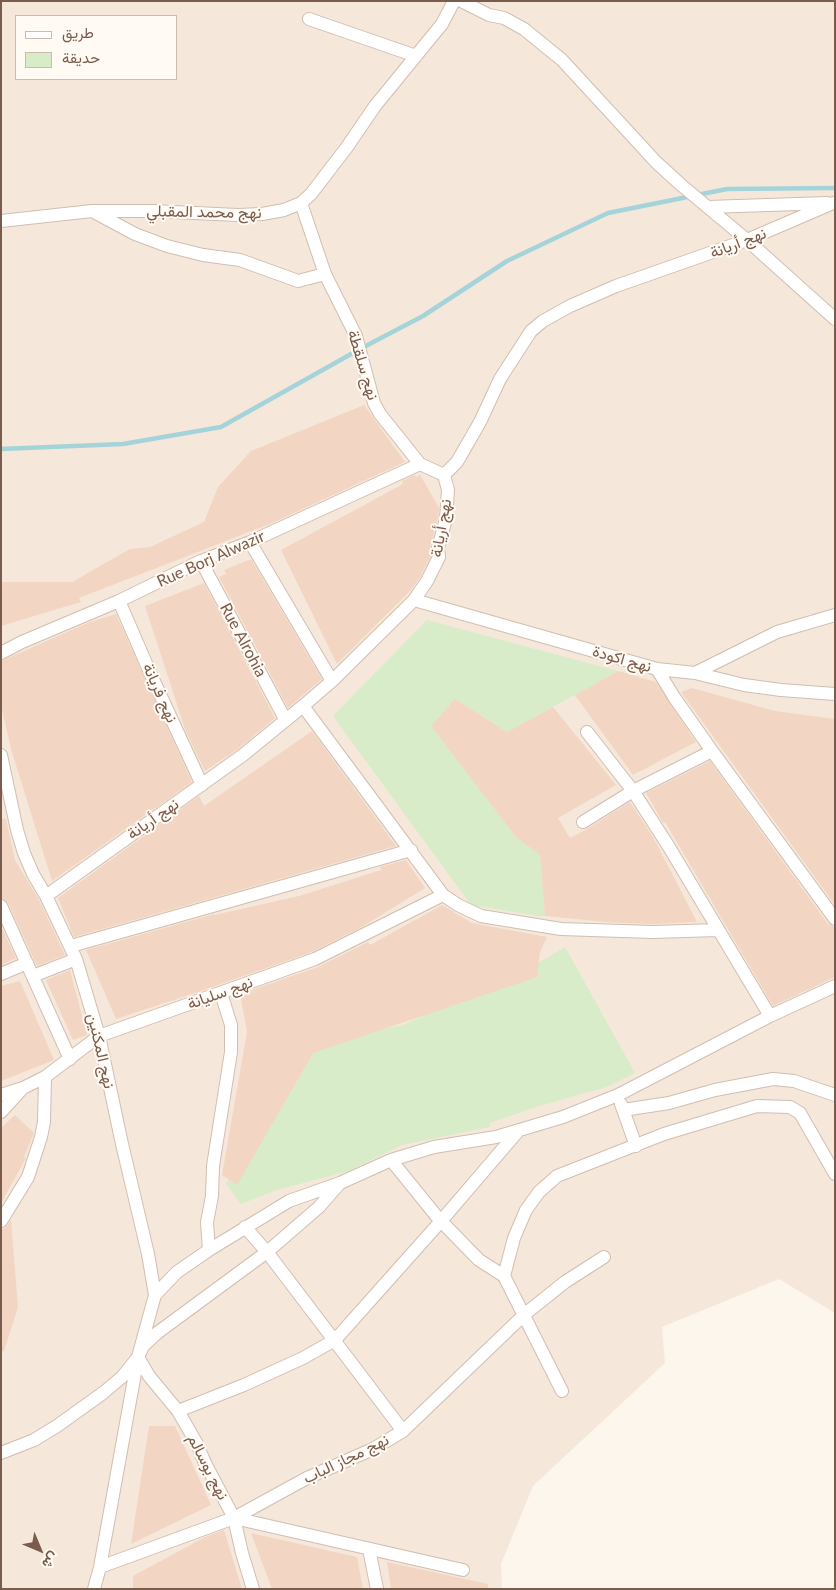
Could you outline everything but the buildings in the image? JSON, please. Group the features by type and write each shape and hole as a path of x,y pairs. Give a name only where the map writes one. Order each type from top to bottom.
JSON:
{"street":[{"name":"نهج محمد المقبلي","path":"1,220 92,211 238,216 284,210 301,203 324,178 375,106 442,24 454,1"},
{"path":"461,1 489,15 504,18 524,28 554,54 598,98 656,162 835,319"},
{"path":"309,19 416,56"},
{"name":"نهج سلقطة","path":"301,203 325,274 356,336 374,403 380,414 420,464 444,475"},
{"path":"708,207 834,203"},
{"name":"نهج أريانة","path":"46,896 243,755 332,681 414,600 427,581 439,557 438,548 446,518 448,490 444,475 457,462 480,422 500,379 531,331 543,321 570,306 616,286 747,240 834,203"},
{"path":"92,211 135,234 167,246 203,255 240,260 298,281 325,274"},
{"name":"Rue Borj Alwazir","path":"1,653 22,642 119,601 201,561 250,542 420,464"},
{"path":"250,542 332,681"},
{"name":"Rue Alrohia","path":"201,561 285,720"},
{"name":"نهج اكودة","path":"414,600 657,669 695,673 744,685 835,694"},
{"name":"نهج فريانة","path":"119,601 202,785"},
{"path":"695,673 777,632 835,615"},
{"path":"657,669 712,751 835,919"},
{"path":"303,706 443,895 458,905 481,916 561,929 653,932 718,930"},
{"path":"587,732 633,791 669,847 770,1016"},
{"path":"583,822 633,791 712,751"},
{"name":"نهج المكنين","path":"1,755 17,830 33,874 46,896 76,959 98,1036 148,1254 155,1295 138,1358 100,1567 94,1589"},
{"path":"70,946 411,850"},
{"name":"نهج سليانة","path":"1,1096 23,1088 44,1077 98,1036 315,959 443,895"},
{"path":"1,906 70,1059"},
{"path":"33,976 76,959"},
{"path":"1,974 27,963"},
{"path":"155,1295 177,1272 245,1227 289,1201 391,1160 434,1147 496,1136 563,1117 618,1095 770,1016 835,986"},
{"path":"209,1250 207,1222 212,1196 213,1166 231,1052 230,1025 220,992"},
{"path":"1,1221 28,1177 41,1137 44,1122 44,1077"},
{"path":"623,1110 669,1103 715,1090 774,1079 794,1081 835,1095"},
{"path":"1,1112 23,1088"},
{"path":"618,1095 636,1146"},
{"path":"504,1276 517,1231 526,1210 539,1192 557,1176 664,1134 757,1106 790,1106 800,1113 835,1174"},
{"path":"178,1411 261,1377 335,1340 442,1221 519,1130"},
{"path":"391,1160 423,1201 479,1260 504,1276 525,1314 562,1391"},
{"path":"1,1453 34,1440 57,1426 116,1382 138,1358 143,1346 157,1333 266,1252 319,1207 340,1182"},
{"path":"245,1227 335,1340 403,1431"},
{"name":"نهج مجاز الباب","path":"100,1567 234,1518 307,1478 373,1449 403,1431 525,1314 565,1282 604,1257"},
{"name":"نهج بوسالم","path":"138,1358 149,1376 178,1411 197,1444 234,1518 253,1589"},
{"path":"234,1518 463,1570"},
{"path":"369,1549 376,1589"}],"shaded area":[{"path":"1,1 835,1 835,1313 779,1279 662,1327 665,1363 533,1486 501,1564 502,1589 1,1589"}],"green space":[{"path":"427,620 618,671 507,732 455,699 431,726 516,837 540,855 545,916 471,905 333,716"},
{"path":"565,947 635,1073 607,1087 539,1106 490,1123 490,1127 402,1145 349,1171 277,1190 241,1204 226,1184 290,1079 305,1045 403,1025 545,959"}],"waterway":[{"path":"1,449 123,444 221,427 423,316 507,261 608,213 727,189 835,188"}]}
